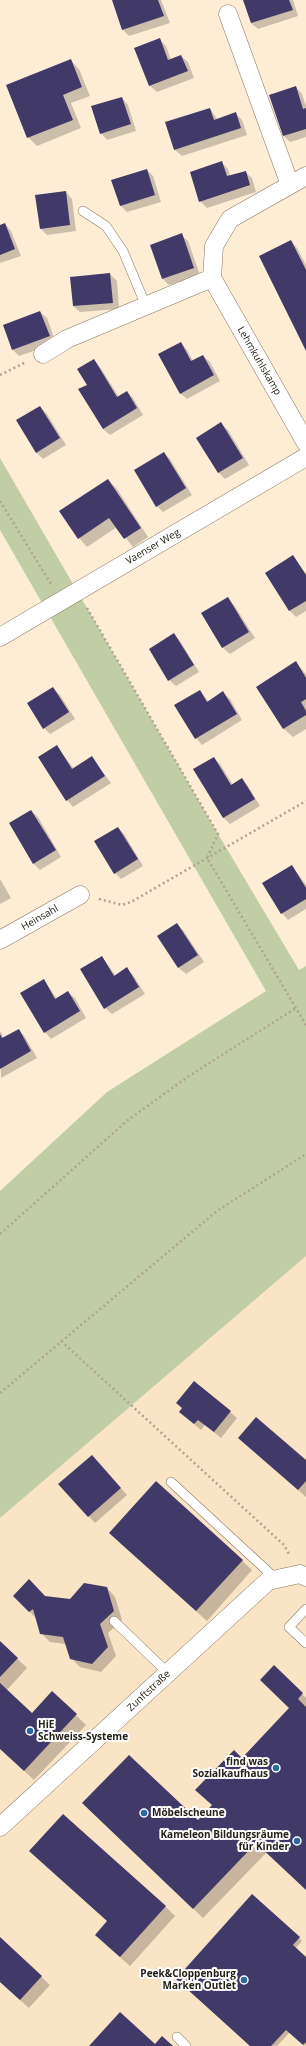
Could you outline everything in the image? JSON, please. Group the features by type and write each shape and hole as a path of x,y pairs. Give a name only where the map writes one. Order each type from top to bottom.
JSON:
{"street":[{"path":"228,14 290,185"},
{"path":"43,354 67,339 212,278 214,246 230,219 306,176"},
{"name":"Lehmkuhlskamp","path":"212,278 306,443"},
{"name":"Vaenser Weg","path":"0,637 306,457"},
{"name":"Heinsahl","path":"0,940 80,895"},
{"name":"Zunftstraße","path":"0,1827 268,1581 303,1576"}],"lane":[{"path":"83,211 106,226 123,251 146,306"},
{"path":"171,1482 276,1579"},
{"path":"306,1609 289,1627 306,1643"},
{"path":"114,1621 168,1673"},
{"path":"177,2037 186,2046"}],"path":[{"path":"0,375 43,354"},
{"path":"0,501 61,601"},
{"path":"77,592 218,834 207,858"},
{"path":"80,895 122,904 131,902 306,800"},
{"path":"207,858 306,1025"},
{"path":"0,1234 128,1120 189,1076 296,1008"},
{"path":"0,1393 217,1211 306,1154"},
{"path":"61,1341 284,1545 303,1576"}],"shaded area":[{"path":"306,1256 306,2046 0,2046 0,1518"}],"green space":[{"path":"0,458 218,834 299,970 306,966 306,1256 0,1518 0,1191 107,1092 266,991 0,530"}],"building":[{"path":"112,0 158,0 164,16 122,30"},
{"path":"243,0 289,0 293,10 251,23"},
{"path":"160,38 168,60 181,55 188,71 149,86 134,48"},
{"path":"71,59 82,87 63,95 73,120 27,138 6,85"},
{"path":"296,86 303,109 306,108 306,129 283,136 269,95"},
{"path":"122,97 131,124 100,134 91,106"},
{"path":"210,108 214,120 236,112 241,128 174,150 165,122"},
{"path":"222,161 227,176 246,171 250,185 199,202 190,172"},
{"path":"147,169 155,195 120,206 111,180"},
{"path":"66,191 70,225 40,229 35,195"},
{"path":"5,223 15,249 0,255 0,225"},
{"path":"182,233 194,268 162,279 150,245"},
{"path":"291,240 306,270 306,351 259,256"},
{"path":"110,273 113,303 73,306 70,277"},
{"path":"40,311 50,336 12,350 3,325"},
{"path":"181,342 191,361 203,355 214,375 180,394 158,354"},
{"path":"94,359 117,397 127,391 137,408 103,429 78,389 87,385 77,369"},
{"path":"40,406 60,438 36,453 16,420"},
{"path":"221,422 243,458 218,473 196,438"},
{"path":"164,452 186,488 156,507 134,470"},
{"path":"108,479 141,528 124,539 109,518 78,539 59,511"},
{"path":"293,555 306,575 306,601 289,611 265,573"},
{"path":"228,597 249,632 222,648 201,613"},
{"path":"174,633 194,665 168,681 149,649"},
{"path":"296,661 306,678 306,699 301,702 306,711 306,715 283,729 256,687"},
{"path":"53,687 69,712 43,729 27,703"},
{"path":"200,690 207,702 223,691 237,714 195,739 174,705"},
{"path":"57,745 72,769 92,756 105,776 66,801 38,757"},
{"path":"214,757 231,785 242,778 255,799 223,818 193,769"},
{"path":"31,810 56,850 33,864 9,823"},
{"path":"118,827 138,859 114,874 94,841"},
{"path":"292,865 306,888 306,899 281,914 262,883"},
{"path":"177,923 198,955 178,968 157,936"},
{"path":"102,956 114,976 127,967 139,987 104,1009 80,969"},
{"path":"44,979 55,999 68,991 80,1011 44,1033 20,993"},
{"path":"19,1029 31,1051 0,1069 0,1034 2,1038"},
{"path":"194,1381 231,1411 214,1432 198,1420 194,1424 179,1412 182,1408 176,1403"},
{"path":"256,1417 306,1460 306,1481 298,1490 238,1438"},
{"path":"92,1455 121,1488 88,1517 58,1484"},
{"path":"156,1481 243,1560 196,1611 109,1533"},
{"path":"29,1579 45,1596 70,1599 84,1583 107,1587 114,1611 100,1624 108,1647 92,1664 70,1659 63,1637 40,1634 33,1609 29,1612 13,1596"},
{"path":"0,1641 18,1658 0,1677"},
{"path":"274,1665 303,1693 298,1699 306,1707 306,1890 256,1843 193,1909 82,1803 129,1755 198,1820 212,1805 195,1790 234,1750 242,1758 289,1708 260,1680"},
{"name":"HiE Schweiss-Systeme","path":"0,1683 32,1713 52,1691 77,1714 24,1771 0,1749"},
{"path":"63,1814 166,1906 120,1957 95,1935 107,1921 29,1851"},
{"path":"252,1894 300,1937 293,1945 306,1957 306,2042 303,2045 286,2030 271,2046 250,2046 176,1979"},
{"path":"0,1937 42,1976 20,2000 0,1982"},
{"path":"120,2012 155,2044 162,2036 173,2046 89,2046"}],"place":[{"name":"HiE Schweiss-Systeme","path":"30,1731"},
{"name":"find was Sozialkaufhaus","path":"276,1768"},
{"name":"Möbelscheune","path":"144,1813"},
{"name":"Kameleon Bildungsräume für Kinder","path":"297,1841"},
{"name":"Peek&Cloppenburg Marken Outlet","path":"244,1980"}]}
